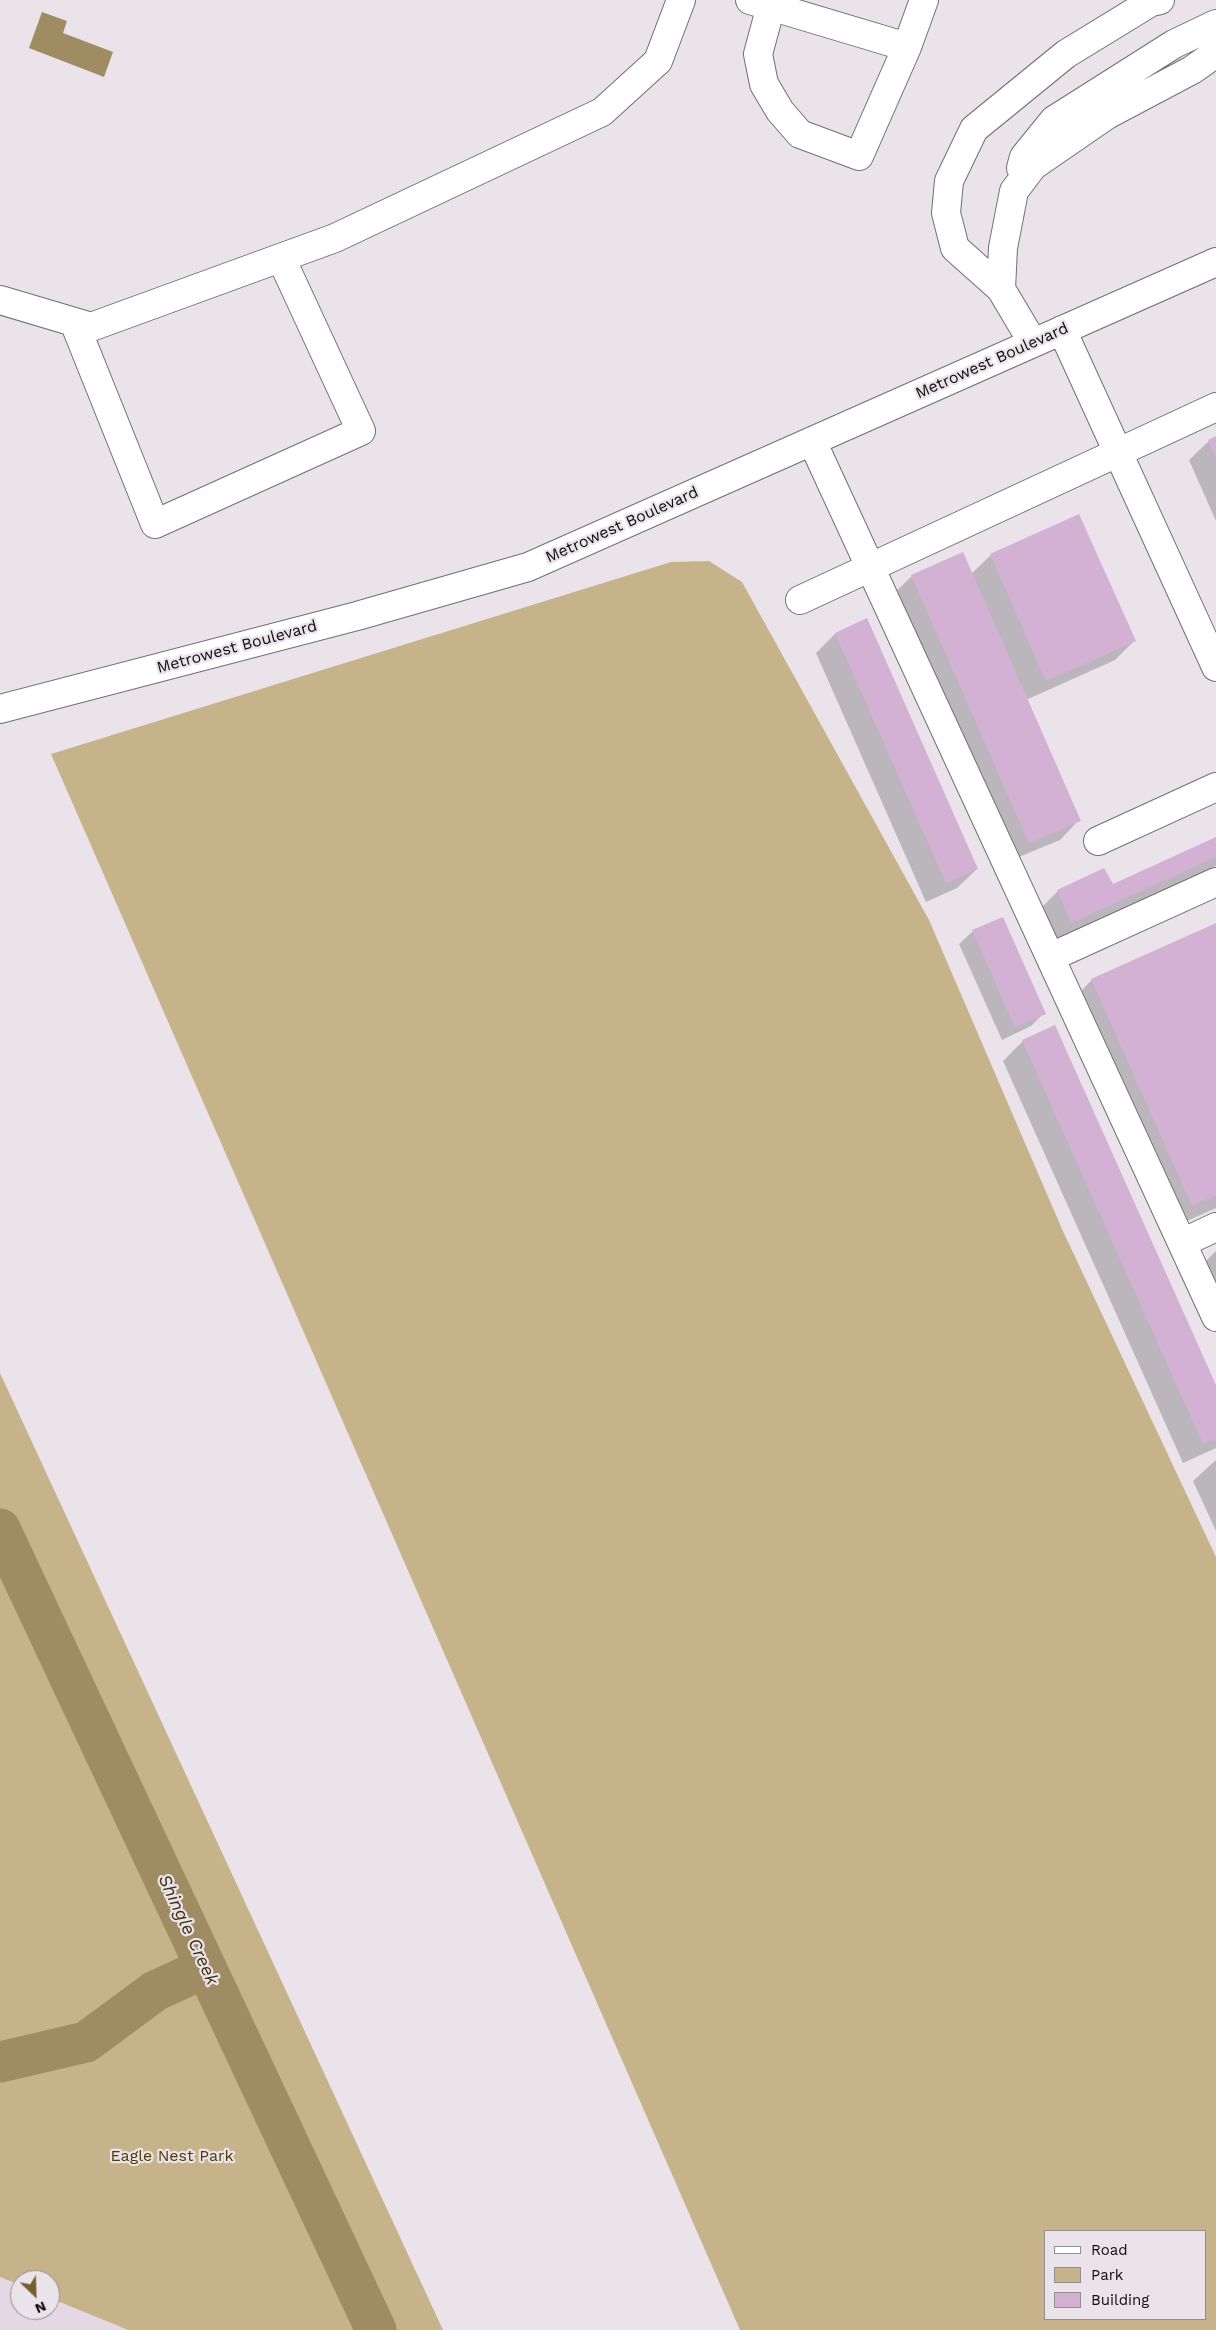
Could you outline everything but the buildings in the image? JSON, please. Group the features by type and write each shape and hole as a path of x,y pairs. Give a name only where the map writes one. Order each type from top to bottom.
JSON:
{"street":[{"path":"0,300 91,327 335,238 602,112 658,61 681,0"},
{"path":"907,47 761,3 758,54 764,84 780,111 800,134 859,156 907,47 924,0"},
{"path":"1033,343 1001,289 955,248 946,213 949,181 974,129 1066,54 1151,2 1160,0"},
{"path":"1001,289 1003,248 1014,191 1024,158 1054,120 1174,44 1216,24"},
{"path":"1014,191 1033,166 1107,115 1192,70 1216,53"},
{"path":"74,322 155,524 361,431 281,258"},
{"name":"Metrowest Boulevard","path":"0,710 357,616 528,567 1216,262"},
{"path":"1062,330 1216,667"},
{"path":"800,600 1216,407"},
{"path":"812,440 1216,1317"},
{"path":"1098,841 1216,787"},
{"path":"1050,957 1216,882"},
{"path":"1182,1243 1216,1228"}],"shaded area":[{"path":"42,12 67,21 63,33 113,52 104,77 29,48"},
{"path":"0,2277 10,2281 10,2320 60,2320 60,2302 128,2330 0,2330"}],"green space":[{"path":"709,561 742,582 929,920 1062,1229 1216,1557 1216,2330 740,2330 51,754 671,562"},
{"name":"Eagle Nest Park","path":"0,1373 443,2330 128,2330 60,2302 60,2270 10,2270 10,2281 0,2277"}],"waterway":[{"name":"Shingle Creek","path":"0,1529 376,2330"},
{"path":"0,2062 86,2042 155,1991 205,1968"}]}
